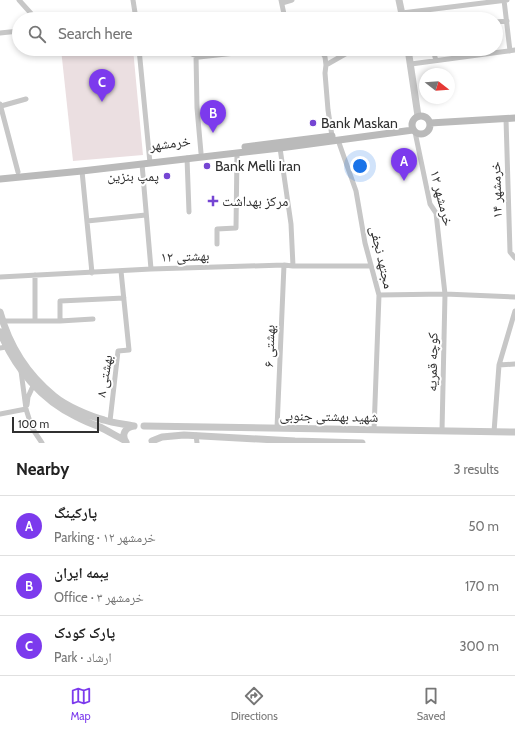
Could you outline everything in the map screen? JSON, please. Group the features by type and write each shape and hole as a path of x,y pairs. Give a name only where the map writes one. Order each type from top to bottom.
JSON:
{"main road":[{"path":"418,116 427,118 430,123 429,130 427,132 421,134 414,130 413,122 418,116"},
{"path":"430,123 515,118"},
{"name":"خرمشهر","path":"2,176 82,171 142,164 149,161 201,152 414,130"},
{"name":"خرمشهر","path":"2,176 18,172 237,153 280,148 335,138"}],"street":[{"path":"19,0 30,12"},
{"path":"133,0 135,12"},
{"path":"284,12 281,2 292,0"},
{"path":"399,0 401,12"},
{"path":"419,12 461,3 505,0 507,21 513,51 503,52"},
{"path":"503,21 507,21"},
{"path":"0,33 12,32"},
{"path":"140,56 149,161"},
{"path":"198,56 197,108 201,152"},
{"path":"324,56 326,65 342,56"},
{"path":"409,56 418,116"},
{"path":"435,56 436,61"},
{"path":"411,64 472,56"},
{"name":"مجتهد نجفی","path":"326,65 325,73 328,110 335,138 356,191 365,243 379,295 374,430"},
{"path":"18,172 0,105 26,99"},
{"name":"خرمشهر ۱۴","path":"506,119 510,252 515,258"},
{"name":"خرمشهر ۱۲","path":"414,130 430,204 436,213 445,294"},
{"path":"280,148 291,224 293,266"},
{"path":"217,244 217,229 236,228 237,153"},
{"path":"187,158 189,212"},
{"path":"142,164 151,269"},
{"path":"82,171 92,272"},
{"path":"87,221 146,215"},
{"name":"بهشتی ۱۲","path":"0,277 151,269 284,265 371,266"},
{"name":"بهشتی ۶","path":"277,428 284,265"},
{"name":"بهشتی ۸","path":"110,421 118,351 129,350 121,271"},
{"path":"35,276 35,321"},
{"path":"379,295 445,294 515,297"},
{"name":"کوچه قمریه","path":"442,431 445,294"},
{"path":"60,321 60,301 124,298"},
{"path":"494,432 499,365 515,311"},
{"path":"0,312 2,321 12,344 21,360 38,381 55,397 79,411 104,420 134,426"},
{"path":"2,321 60,321 93,319"},
{"path":"0,332 3,348 33,386 51,402 76,417 101,428 126,442"},
{"path":"499,365 515,364"},
{"path":"21,370 26,409 32,428 42,443"},
{"path":"26,409 28,397 33,386"},
{"path":"0,414 26,409"},
{"path":"126,442 124,437 125,430 134,426"},
{"name":"شهید بهشتی جنوبی","path":"134,426 515,432"},
{"path":"144,426 152,431 153,437 151,442"},
{"path":"313,429 313,441"},
{"name":"شهید بهشتی جنوبی","path":"151,442 162,437 184,435 196,439 362,443"}],"shaded area":[{"path":"62,56 134,56 143,155 73,161"}],"place":[{"name":"پارک کودک","path":"102,102"},
{"name":"Bank Maskan","path":"313,123"},
{"name":"یبمه ایران","path":"213,133"},
{"name":"Bank Melli Iran","path":"207,166"},
{"name":"پمپ بنزین","path":"167,176"},
{"name":"پارکینگ","path":"404,181"},
{"name":"مرکز بهداشت","path":"213,201"}]}
